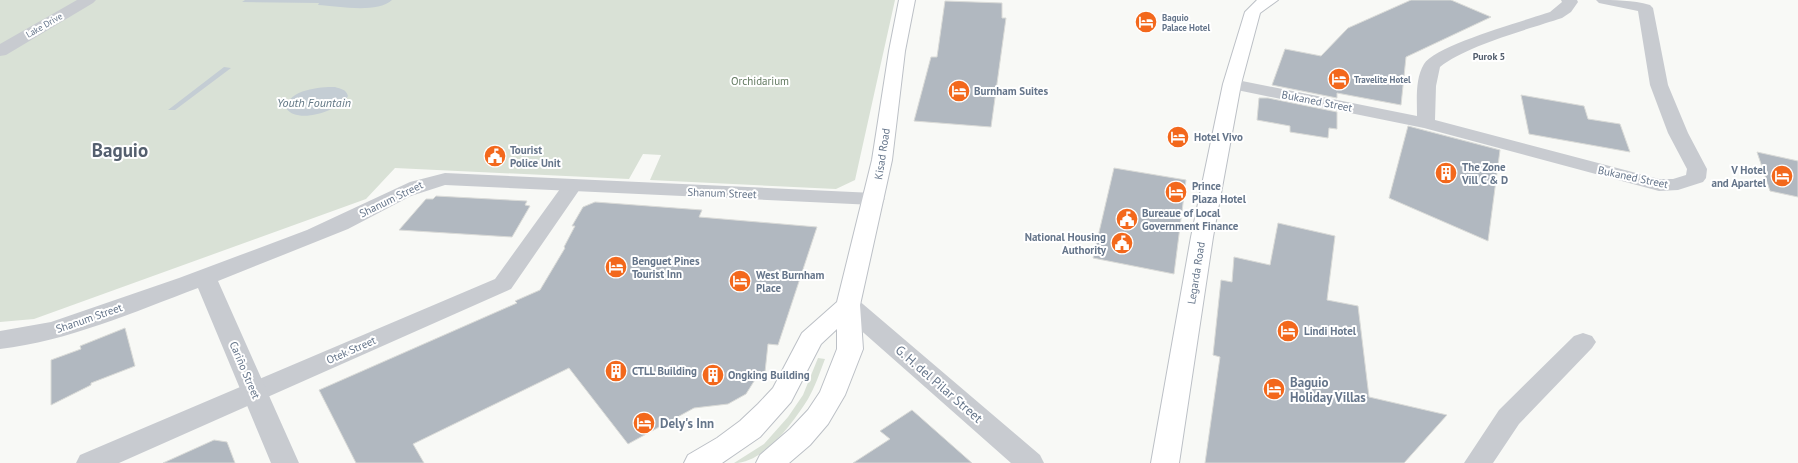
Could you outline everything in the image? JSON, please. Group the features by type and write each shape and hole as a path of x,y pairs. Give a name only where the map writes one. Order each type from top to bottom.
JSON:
{"main road":[{"name":"Kisad Road","path":"770,463 800,437 818,417 832,395 850,349 848,305 882,160 897,51 907,0"},
{"name":"Legarda Road","path":"1165,463 1202,237 1232,84 1244,38 1253,12 1261,4 1270,0"},
{"path":"700,463 738,437 768,411 782,394 811,339 848,305"}],"street":[{"name":"Lake Drive","path":"0,50 88,0"},
{"path":"1426,123 1428,77 1433,64 1458,49 1556,15 1565,9 1570,2 1569,0"},
{"name":"Bukaned Street","path":"1232,84 1426,123 1659,185 1670,186 1684,183 1696,178 1697,169 1678,133 1659,85 1644,8 1604,0"},
{"name":"Shanum Street","path":"0,340 35,335 66,326 205,277 340,224 376,207 412,187 425,182 445,179 874,199"},
{"name":"Otek Street","path":"90,463 503,284 572,186"},
{"name":"Cariño Street","path":"205,277 285,463"},
{"name":"G. H. del Pilar Street","path":"848,305 1030,463"},
{"path":"1478,463 1509,417 1583,342"}],"green space":[{"name":"Orchidarium","path":"0,0 895,0 855,180 836,189 650,180 661,155 643,154 629,179 395,168 366,199 34,319 0,322"},
{"path":"818,358 825,359 813,390 802,409 786,430 767,449 756,456 745,461 734,463 764,444 788,417 803,395"}],"water":[{"path":"245,0 392,0 376,7 356,8 318,5 319,3 242,2"},
{"path":"224,67 231,68 175,110 168,110"},
{"name":"Youth Fountain","path":"335,87 345,91 348,96 336,107 327,111 308,116 291,113 286,108 288,102 293,97 306,90"}],"building":[{"path":"1411,0 1451,0 1491,17 1406,57 1401,105 1337,93 1337,98 1272,85 1285,49 1321,56 1348,28"},
{"path":"945,1 1002,3 1002,18 1006,18 991,127 914,121 931,57 937,57"},
{"path":"1521,95 1584,106 1588,119 1620,124 1630,152 1529,134"},
{"path":"1259,98 1268,98 1337,112 1337,129 1329,128 1328,138 1290,132 1290,126 1257,120"},
{"name":"The Zone Vill C & D","path":"1408,126 1500,150 1488,241 1389,198"},
{"name":"V Hotel and Apartel","path":"1757,152 1798,161 1798,197 1770,191"},
{"path":"1114,168 1186,180 1174,274 1093,258"},
{"path":"436,196 527,201 525,205 530,206 512,237 399,230 426,199 433,199"},
{"path":"595,202 702,210 699,217 817,227 778,345 768,344 765,372 756,378 746,394 728,404 694,408 628,444 569,368 413,444 424,463 356,463 319,390 517,303 515,301 540,290 565,248 564,247 575,226 572,226 583,207"},
{"path":"1278,223 1335,236 1327,300 1358,306 1369,397 1447,415 1404,463 1205,463 1220,357 1213,355 1221,280 1232,282 1234,257 1270,265"},
{"path":"125,328 135,366 91,383 91,385 51,405 51,360 81,349 80,346"},
{"path":"912,410 972,463 853,463 890,439 880,431"},
{"path":"214,440 227,442 235,463 163,463"}],"place":[{"name":"Baguio Palace Hotel","path":"1146,22"},
{"name":"Travelite Hotel","path":"1339,79"},
{"name":"Burnham Suites","path":"959,91"},
{"name":"Hotel Vivo","path":"1178,137"},
{"name":"Tourist Police Unit","path":"495,156"},
{"name":"The Zone Vill C & D","path":"1446,173"},
{"name":"V Hotel and Apartel","path":"1782,176"},
{"name":"Prince Plaza Hotel","path":"1176,192"},
{"name":"Bureaue of Local Government Finance","path":"1127,219"},
{"name":"National Housing Authority","path":"1122,243"},
{"name":"Benguet Pines Tourist Inn","path":"616,267"},
{"name":"West Burnham Place","path":"740,281"},
{"name":"Lindi Hotel","path":"1288,331"},
{"name":"CTLL Building","path":"616,371"},
{"name":"Ongking Building","path":"713,375"},
{"name":"Baguio Holiday Villas","path":"1274,389"},
{"name":"Dely's Inn","path":"644,423"}],"district":[{"name":"Purok 5","path":"1489,56"},
{"name":"Baguio","path":"120,150"}]}
